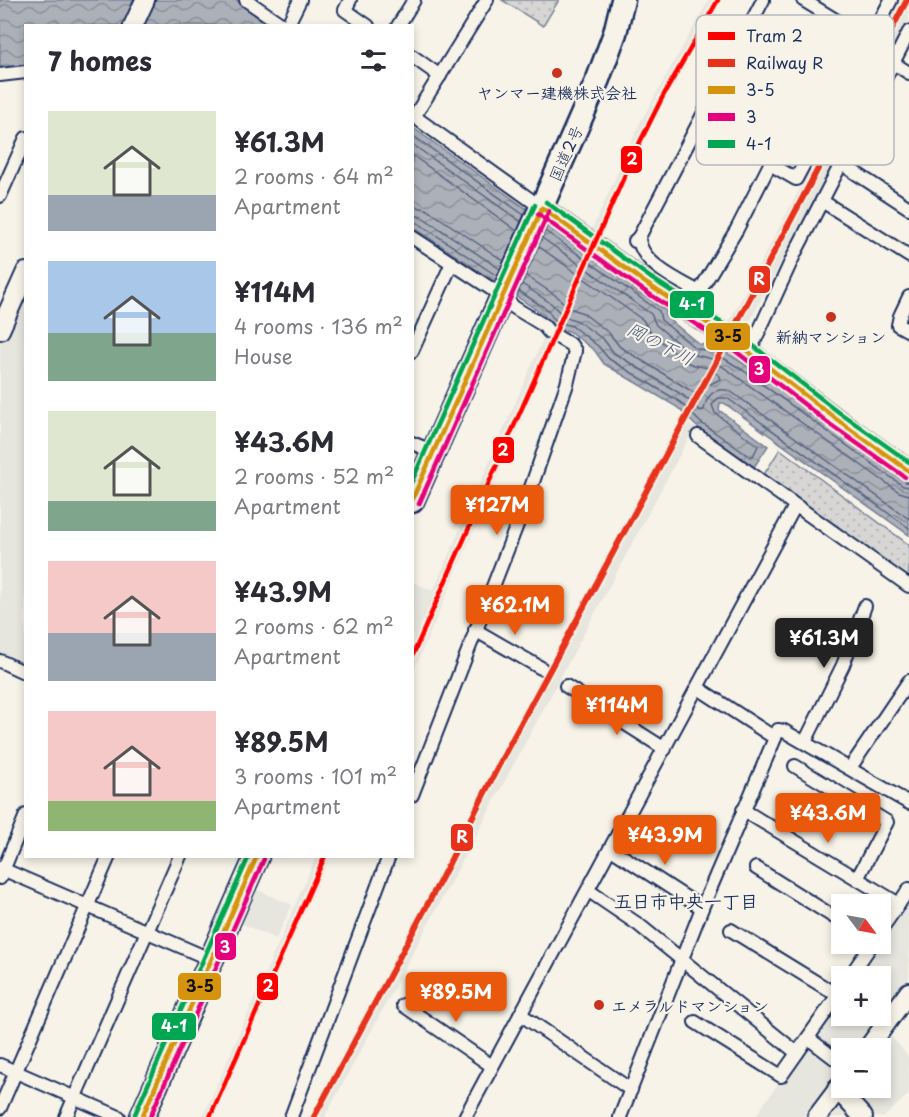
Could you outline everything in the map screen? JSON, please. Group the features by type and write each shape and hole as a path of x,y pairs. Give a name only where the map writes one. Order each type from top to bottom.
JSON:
{"highway":[{"name":"国道2号","path":"414,497 607,57 623,0"},
{"path":"142,1117 256,858"}],"main road":[{"path":"540,213 729,337 836,419 909,471"}],"street":[{"path":"134,24 145,0"},
{"path":"246,0 282,24"},
{"path":"286,24 300,0"},
{"path":"350,0 345,10 365,24"},
{"path":"399,24 414,0"},
{"path":"414,115 441,76 487,0"},
{"path":"755,15 763,0"},
{"path":"883,15 891,0"},
{"path":"810,2 830,15"},
{"path":"894,61 909,32"},
{"path":"414,57 441,76"},
{"path":"894,64 909,73"},
{"path":"0,75 24,72"},
{"path":"414,117 540,213"},
{"path":"696,128 637,239 643,254 668,274 699,292 737,229 769,165"},
{"path":"0,196 24,142"},
{"path":"772,165 796,179 804,165"},
{"path":"749,353 795,253 841,165"},
{"path":"844,165 909,208"},
{"path":"822,201 909,256"},
{"path":"414,238 504,294 549,332 571,345 575,356 527,499 414,790"},
{"path":"414,347 452,262"},
{"path":"657,291 668,274"},
{"path":"0,330 24,276"},
{"path":"909,297 898,324 909,331"},
{"path":"698,436 909,586"},
{"path":"414,444 434,452"},
{"path":"465,1117 795,506"},
{"path":"805,742 843,664 865,606"},
{"path":"475,630 541,668"},
{"path":"0,661 24,672"},
{"path":"850,768 909,681"},
{"path":"566,686 664,749"},
{"path":"698,688 775,738"},
{"path":"622,1117 681,960 778,730 805,742 909,803"},
{"path":"795,766 887,822 857,879"},
{"path":"743,810 899,904"},
{"path":"24,820 1,872 88,906 212,960"},
{"path":"611,849 702,908"},
{"path":"0,1108 108,858"},
{"path":"66,1117 179,858"},
{"path":"291,1117 388,858"},
{"path":"756,868 831,915"},
{"path":"891,915 909,889"},
{"path":"589,891 639,925 797,1053"},
{"path":"731,930 831,987"},
{"path":"875,1038 909,992"},
{"path":"695,1022 782,1076 831,1004"},
{"path":"403,1005 492,1066"},
{"path":"520,1014 632,1090"},
{"path":"808,1038 831,1056"},
{"path":"0,1065 119,1117"},
{"path":"816,1117 831,1097"},
{"path":"848,1098 863,1117"}],"shaded area":[{"path":"502,0 559,0 543,26"},
{"path":"709,0 721,0 713,15 701,15"},
{"path":"900,0 909,0 909,22 894,50 894,15 892,15"},
{"path":"696,23 696,44 650,126 601,237 591,232 641,121"},
{"path":"812,165 833,165 734,351 719,341"},
{"path":"24,274 24,672 0,662 0,329"},
{"path":"548,328 559,334 414,670 414,582 433,591"},
{"path":"680,417 694,428 325,1117 310,1117"},
{"path":"780,449 909,545 909,580 763,476"},
{"path":"316,858 330,858 214,1117 203,1117"},
{"path":"253,888 292,905 276,939 238,922"},
{"path":"909,896 909,1005 889,1033 909,1058 909,1094 884,1117 755,1117 831,1007 831,1026 891,1026 891,966 860,966 869,954 891,954 891,922"}],"water":[{"path":"0,0 236,0 271,24 24,24 24,68 0,70"},
{"name":"岡の下川","path":"414,128 667,309 665,316 699,344 716,346 747,366 909,483 909,535 724,403 720,403 719,410 768,446 754,467 696,426 677,407 604,364 595,351 569,331 558,329 547,321 544,315 414,228"}],"tram line":[{"name":"2","path":"709,15 718,0"},
{"name":"2","path":"414,652 635,152 696,38"},
{"name":"2","path":"210,1117 324,858"}],"rail line":[{"name":"R","path":"894,25 907,0"},
{"name":"R","path":"314,1117 440,881 505,753 820,165"}],"transit line":[{"name":"4-1","path":"546,202 651,278 734,331 840,413 909,462"},
{"name":"4-1","path":"414,477 535,205"},
{"name":"3-5","path":"542,208 647,284 729,337 836,419 909,471"},
{"name":"3-5","path":"414,496 542,208"},
{"name":"3","path":"419,504 549,211"},
{"name":"3","path":"538,214 643,290 725,343 831,425 905,477"},
{"name":"4-1","path":"135,1114 248,858"},
{"name":"3-5","path":"142,1117 256,858"},
{"name":"3","path":"150,1117 264,859"}],"place":[{"name":"ヤンマー建機株式会社","path":"557,73"},
{"name":"新納マンション","path":"831,317"},
{"name":"エメラルドマンション","path":"599,1005"}],"district":[{"name":"五日市中央一丁目","path":"686,900"}]}
